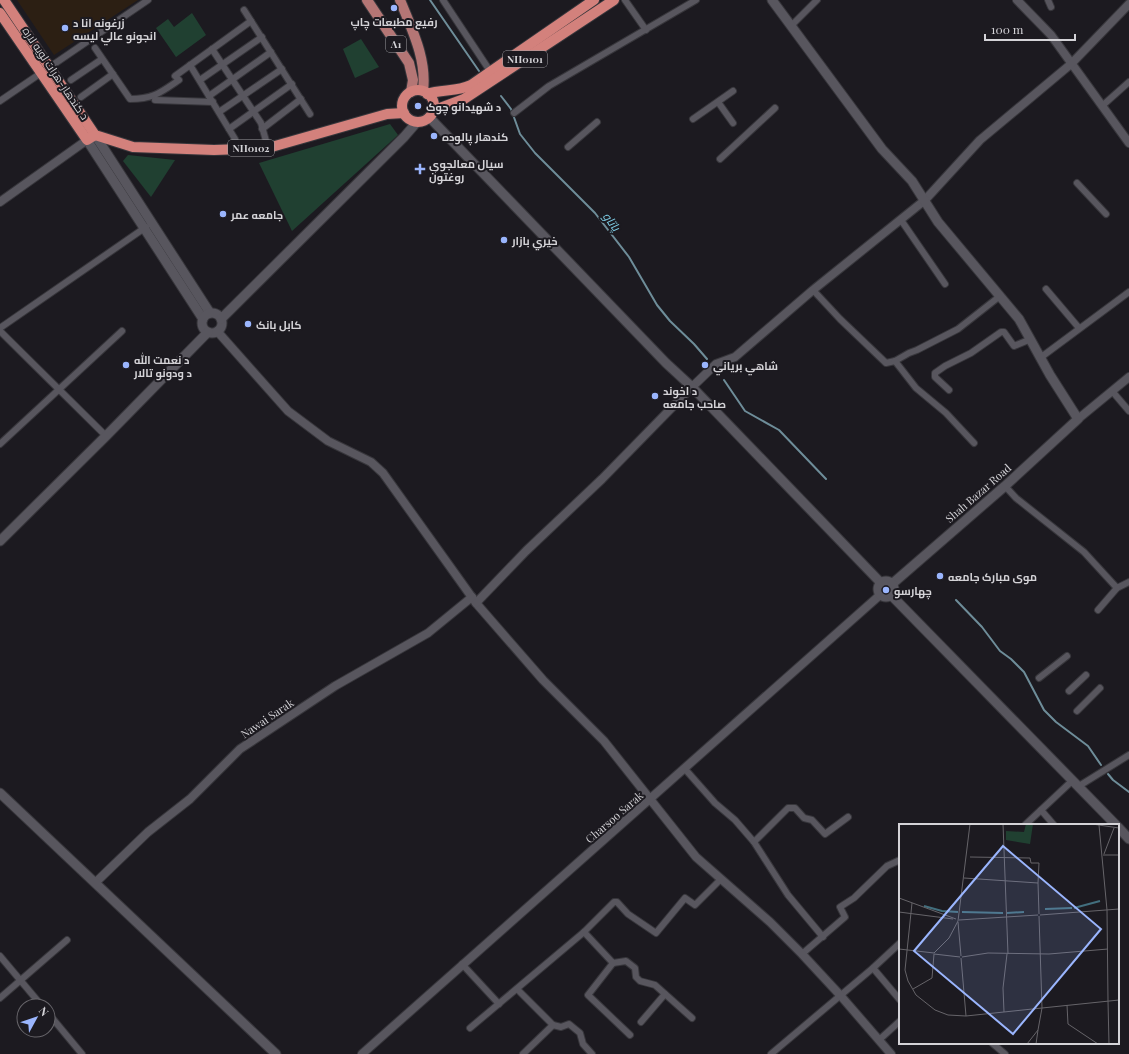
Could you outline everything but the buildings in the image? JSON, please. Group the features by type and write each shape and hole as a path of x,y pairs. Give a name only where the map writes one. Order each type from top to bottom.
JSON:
{"highway":[{"name":"د کندهار-هرات لويه لاره","path":"4,0 45,70 91,138"},
{"name":"NH0101","path":"425,92 463,89 594,0"},
{"name":"NH0101","path":"431,114 464,99 614,0"},
{"name":"د کندهار-هرات لويه لاره","path":"0,13 45,70"},
{"path":"411,92 425,92 433,102 431,114 417,122 412,120 404,113 403,101 411,92"},
{"name":"NH0102","path":"91,138 133,147 214,150 268,148 387,114 404,113"}],"main road":[{"name":"A1","path":"367,0 411,69 413,80 411,92"},
{"path":"400,0 420,50 425,76 425,92"},
{"path":"772,0 882,149 912,181 938,222 1019,319 1040,358 1078,419"},
{"path":"431,114 666,363 692,387 881,583"},
{"path":"220,319 404,137 417,122"},
{"path":"91,138 207,316"},
{"path":"0,541 213,331 221,326 220,319 216,314 207,316 202,325 213,331"},
{"name":"Shah Bazar Road","path":"892,584 1005,486 1078,419"},
{"path":"888,582 892,584 894,591 891,595 886,597 880,595 878,589 881,583 888,582"},
{"path":"891,595 1115,824"},
{"path":"0,793 276,1054"},
{"path":"1119,829 1129,839"}],"street":[{"path":"0,101 148,0"},
{"path":"443,0 490,71"},
{"path":"625,0 646,30"},
{"path":"514,113 549,86 696,0"},
{"path":"791,26 817,0"},
{"path":"1018,0 1051,36 1129,143"},
{"path":"1048,0 1051,7"},
{"name":"Nawai Sarak","path":"95,883 148,832 190,799 240,749 335,686 428,633 474,600 602,480 716,364 735,357 814,290 925,200 980,140 1071,64 1129,4"},
{"path":"244,10 310,114"},
{"path":"95,48 130,99 149,98 157,96 178,80 175,76 251,21"},
{"path":"200,80 262,37"},
{"path":"212,49 252,110 262,129 268,148"},
{"path":"155,100 211,99 232,79 271,52"},
{"path":"71,80 102,59"},
{"path":"190,65 235,138"},
{"path":"219,112 282,69"},
{"path":"81,97 113,74"},
{"path":"1102,106 1129,82"},
{"path":"229,129 252,110 292,84"},
{"path":"693,119 733,91"},
{"path":"262,129 301,99"},
{"path":"718,102 733,123"},
{"path":"720,159 775,108"},
{"path":"568,147 597,122"},
{"path":"0,202 91,138"},
{"path":"1077,183 1106,214"},
{"path":"901,220 945,284"},
{"path":"106,436 0,330 149,225"},
{"path":"1046,289 1080,328"},
{"path":"814,290 840,319 886,363 895,361 908,353 958,329 1000,296"},
{"path":"1040,358 1129,292"},
{"path":"0,444 122,331"},
{"path":"213,331 288,411 328,441 371,462 383,473 474,600 543,680 604,741 696,857 720,880 770,922 802,954 891,1054"},
{"path":"949,390 938,381 935,373 971,353 1001,332 1004,332 1014,346 1031,339"},
{"path":"895,361 916,388 946,413 974,442"},
{"path":"1078,419 1129,377"},
{"path":"1112,391 1129,411"},
{"path":"1005,486 1016,498 1084,552 1117,588"},
{"path":"1098,610 1117,588 1129,582"},
{"name":"Charsoo Sarak","path":"362,1054 880,595"},
{"path":"1039,678 1067,656"},
{"path":"1069,691 1086,674"},
{"path":"1078,710 1100,688"},
{"path":"1026,824 1041,810 1076,783 1129,755"},
{"path":"685,769 715,803 735,820 754,842 788,895 823,937"},
{"path":"754,842 791,806 795,808 804,818 812,820 825,834 848,817"},
{"path":"1041,810 1053,824"},
{"path":"802,954 845,916 840,907 854,898 887,866 899,860"},
{"path":"470,1028 584,932 615,901 628,914 656,933 685,898 695,905 720,880"},
{"path":"584,932 613,963"},
{"path":"0,998 67,940"},
{"path":"771,1054 873,968 899,944"},
{"path":"0,956 35,998"},
{"path":"630,1035 588,995 613,963 626,961 635,968 636,977 640,981 655,985 692,1018"},
{"path":"462,964 499,1004"},
{"path":"873,968 899,999"},
{"path":"517,989 553,1025 561,1027 569,1024 580,1033 583,1044 592,1054"},
{"path":"641,1022 666,994"},
{"path":"879,1040 899,1021"},
{"path":"56,1023 82,1054"},
{"path":"523,1054 553,1025"},
{"path":"993,1044 1005,1054"}],"shaded area":[{"name":"زرغونه انا د انجونو عالي لیسه","path":"17,0 138,0 54,55"}],"green space":[{"path":"192,13 206,35 176,57 156,28 168,19 174,27"},
{"path":"361,39 379,67 355,78 343,49"},
{"path":"390,124 398,135 292,231 259,163"},
{"path":"128,155 175,160 151,197 123,161"}],"waterway":[{"name":"پاتاو","path":"430,0 479,71"},
{"name":"پاتاو","path":"501,96 511,109 520,134 535,153 595,213 629,257 657,305 670,321 707,359"},
{"path":"724,380 745,411 779,430 826,479"},
{"path":"956,600 982,627 1000,651 1011,659 1024,672 1044,710 1056,722 1088,746 1101,765"},
{"path":"1108,774 1113,780 1129,792"}],"place":[{"name":"رفیع مطبعات چاپ","path":"394,8"},
{"name":"زرغونه انا د انجونو عالي لیسه","path":"65,28"},
{"name":"د شهيدانو چوک","path":"418,106"},
{"name":"کندهار پالوده","path":"434,136"},
{"name":"سيال معالجوي روغتون","path":"420,169"},
{"name":"جامعه عمر","path":"223,214"},
{"name":"خیري بازار","path":"504,240"},
{"name":"کابل بانک","path":"248,324"},
{"name":"د نعمت الله د ودونو تالار","path":"126,365"},
{"name":"شاهي برياني","path":"705,365"},
{"name":"د اخوند صاحب جامعه","path":"655,396"},
{"name":"موی مبارک جامعه","path":"940,576"},
{"name":"چهارسو","path":"886,590"}]}
